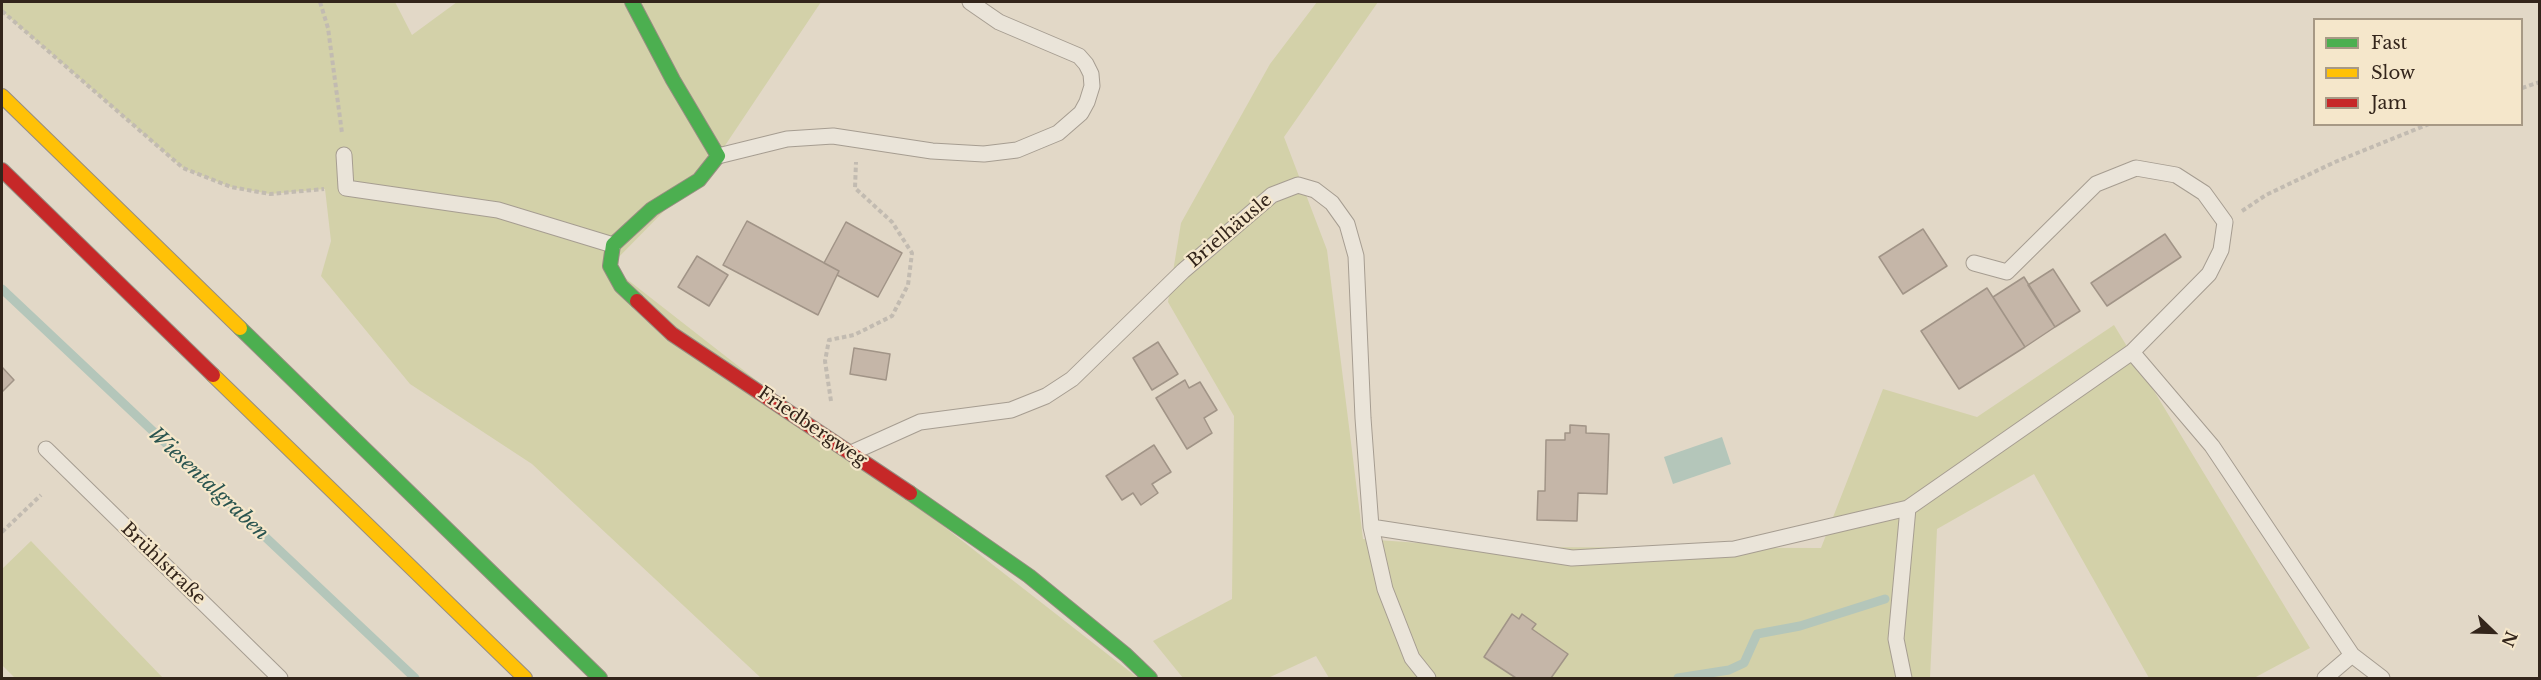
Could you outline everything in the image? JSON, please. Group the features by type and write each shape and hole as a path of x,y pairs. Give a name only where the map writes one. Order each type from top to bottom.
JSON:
{"main road":[{"path":"613,245 652,209 699,180 718,156 673,81 632,2"},
{"path":"2,96 600,678"},
{"path":"2,171 525,678"},
{"name":"Friedbergweg","path":"613,245 610,266 621,286 672,334 851,453 1029,576 1126,655 1150,678"}],"lane":[{"path":"718,156 787,139 833,136 958,153 1002,153 1044,140 1058,133 1081,113 1092,86 1091,74 1079,56 999,22 970,2"},
{"path":"344,155 346,188 498,210 613,245"},
{"path":"1428,678 1412,658 1385,589 1371,527 1572,558 1734,549 1908,507 2132,352 2209,274 2221,250 2225,222 2204,193 2176,175 2136,168 2096,184 2007,272 1974,263"},
{"name":"Brielhäusle","path":"851,453 920,422 1011,410 1046,396 1072,379 1183,271 1249,213 1272,195 1298,185 1315,190 1332,203 1347,225 1356,256 1363,418 1371,527"},
{"path":"2132,352 2212,446 2352,655 2382,678"},
{"name":"Brühlstraße","path":"46,449 280,678"},
{"path":"1904,678 1896,639 1908,507"},
{"path":"2325,678 2352,655"}],"path":[{"path":"320,2 328,28 344,155"},
{"path":"2,11 183,168 231,187 270,194 325,189"},
{"path":"2523,88 2540,82"},
{"path":"2225,222 2266,195 2335,162 2424,126"},
{"path":"836,444 825,361 829,340 854,335 892,316 908,285 912,254 892,222 855,188 854,170 861,141"},
{"path":"2,532 41,495"}],"shaded area":[{"path":"2,2 395,2 412,35 457,2 821,2 718,156 610,266 1138,678 761,678 532,464 410,384 321,276 331,241 325,189 270,194 231,187 183,168 2,11"},
{"path":"1317,2 1378,2 1284,137 1327,250 1363,539 1477,547 1821,548 1883,389 1977,417 2114,325 2310,648 2254,678 2149,678 2034,474 1937,529 1930,678 1329,678 1316,656 1268,678 1183,678 1153,641 1232,599 1234,416 1168,302 1181,223 1270,64"},
{"path":"1722,437 1731,464 1673,484 1664,457"},
{"path":"31,541 163,678 15,678 2,665 2,569"}],"building":[{"path":"747,221 839,271 818,315 723,265"},
{"path":"846,222 902,253 878,297 837,275 839,271 824,263"},
{"path":"1923,229 1947,266 1903,294 1879,257"},
{"path":"2165,234 2181,257 2107,306 2091,283"},
{"path":"697,256 728,275 709,306 678,287"},
{"path":"2053,269 2080,311 2055,327 2028,285"},
{"path":"2024,277 2055,327 2025,347 1993,297"},
{"path":"1987,288 2025,347 1959,389 1921,331"},
{"path":"1158,342 1178,374 1152,390 1133,358"},
{"path":"854,348 890,354 886,380 850,374"},
{"path":"2,367 14,380 2,392"},
{"path":"1185,380 1189,388 1200,382 1217,410 1204,418 1212,433 1187,449 1156,398"},
{"path":"1570,425 1586,426 1586,433 1609,434 1607,494 1578,493 1577,521 1537,520 1538,491 1545,491 1546,440 1565,440 1565,433 1570,433"},
{"path":"1154,445 1171,472 1152,484 1158,493 1141,505 1133,493 1122,500 1106,476"},
{"path":"1512,614 1519,619 1522,614 1536,624 1532,629 1568,654 1551,678 1516,678 1484,657"}],"waterway":[{"name":"Wiesentalgraben","path":"2,289 415,678"},
{"path":"1678,678 1729,670 1744,663 1757,634 1800,626 1885,599"}],"traffic: fast":[{"path":"632,2 673,80 718,156 699,180 652,209 613,245 610,266 621,286 637,301"},
{"path":"240,328 600,678"},
{"path":"910,493 1029,576 1126,655 1150,678"}],"traffic: slow":[{"path":"2,96 240,328"},
{"path":"213,375 525,678"}],"traffic: jam":[{"path":"2,170 213,375"},
{"path":"637,301 672,334 910,493"}]}
